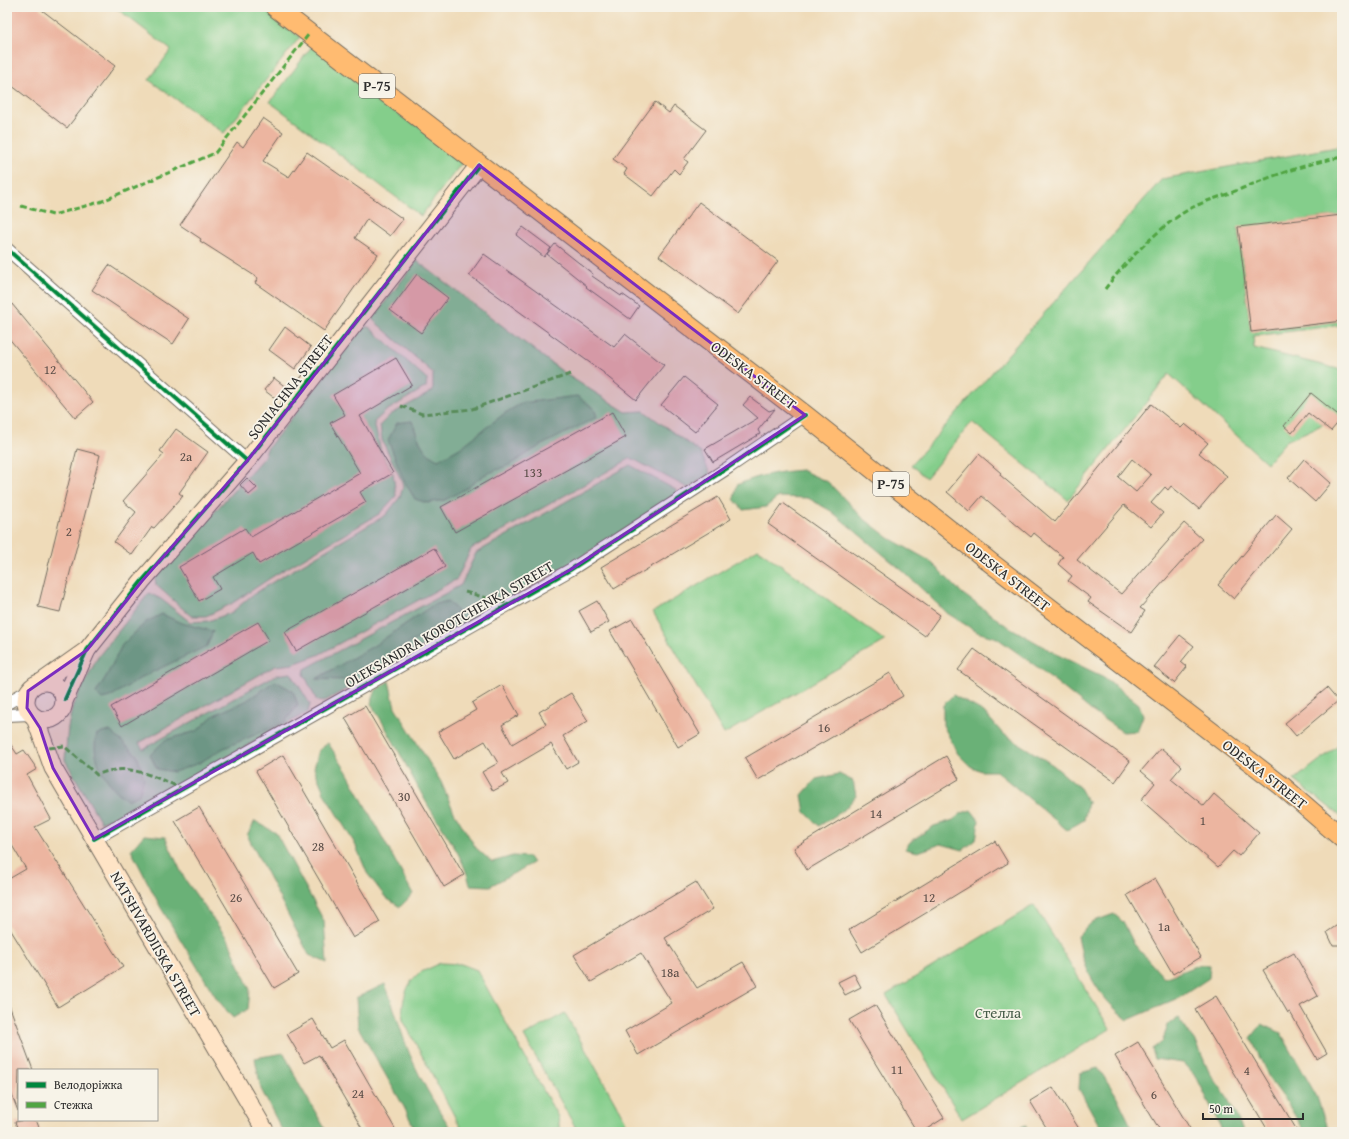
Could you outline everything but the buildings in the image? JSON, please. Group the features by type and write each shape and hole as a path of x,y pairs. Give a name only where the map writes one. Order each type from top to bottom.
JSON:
{"main road":[{"name":"ODESKA STREET","path":"275,7 805,415 991,563 1282,786 1342,838"}],"street":[{"name":"SONIACHNA STREET","path":"63,705 87,650 142,581 247,461 479,165"},
{"path":"7,249 247,461"},
{"name":"OLEKSANDRA KOROTCHENKA STREET","path":"94,839 570,570 729,467 805,415"},
{"name":"SONIACHNA STREET","path":"44,681 87,650"},
{"path":"7,703 28,691 32,686 44,681 50,682 60,688 63,705 47,756"},
{"path":"28,691 25,702 32,716"},
{"path":"7,715 32,716 40,720 52,719 63,705"},
{"name":"NATSHVARDIISKA STREET","path":"32,716 43,739 47,756 52,768 266,1132"}],"highlighted area":[{"path":"479,165 805,415 570,570 94,839 53,768 40,728 27,708 28,691 87,650 142,581 247,461"}],"green space":[{"path":"115,7 261,7 300,37 224,133 149,80 171,50"},
{"path":"312,46 464,160 421,216 270,102"},
{"path":"1342,146 1342,215 1238,228 1251,332 1342,321 1342,325 1253,336 1254,348 1342,370 1342,420 1337,418 1286,441 1267,463 1169,374 1068,500 972,422 926,478 911,465 1162,179"},
{"path":"417,261 567,375 626,412 644,411 701,453 710,474 688,488 631,458 491,537 471,549 457,579 318,655 293,664 275,666 139,743 143,749 276,675 291,673 310,704 308,712 120,816 101,822 65,760 68,727 73,705 98,657 149,593 161,599 190,622 208,621 231,613 251,596 276,580 386,515 400,497 403,487 401,479 382,440 380,425 390,415 433,391 433,373 372,319"},
{"path":"364,327 369,327 427,379 426,387 386,411 374,422 381,452 393,473 396,496 379,514 275,575 231,604 206,616 191,616 156,585 155,578 264,457 267,449"},
{"path":"577,396 594,408 597,417 540,446 509,465 484,475 467,488 445,500 427,503 415,499 404,481 388,440 397,423 412,421 421,444 432,457 438,460 460,448 505,413 522,403"},
{"path":"630,465 676,490 677,496 577,560 323,702 317,701 304,674 305,669 461,585 476,553"},
{"path":"801,470 828,482 863,518 889,538 930,561 963,594 1004,624 1058,655 1104,677 1139,704 1143,716 1137,731 1123,732 1093,712 1040,669 997,638 977,632 947,613 904,572 831,511 808,498 778,497 766,507 743,510 734,499 737,485 768,474"},
{"path":"758,549 885,641 724,734 653,612"},
{"path":"448,601 457,611 452,623 413,641 344,680 316,679 375,645 433,605"},
{"path":"162,614 181,623 213,631 207,646 144,676 110,697 102,699 96,693 122,645 146,622"},
{"path":"275,681 293,691 298,705 285,722 224,748 199,763 174,772 157,769 150,755 165,740 197,731 214,715 246,701"},
{"path":"389,681 395,707 441,782 454,812 476,848 492,862 513,856 529,857 533,863 490,886 470,885 458,854 429,807 387,729 371,704 376,690"},
{"path":"953,695 984,712 1002,733 1053,765 1080,788 1088,802 1084,820 1067,830 996,771 981,771 970,766 958,754 943,725 943,705"},
{"path":"110,731 137,755 144,778 139,795 127,800 107,780 98,762 95,743 97,734"},
{"path":"328,743 347,772 413,894 400,907 386,898 367,873 355,844 325,795 314,768 319,750"},
{"path":"1342,743 1342,817 1294,780"},
{"path":"839,774 853,781 856,796 844,810 819,826 805,812 802,795 816,779"},
{"path":"971,810 979,820 976,840 963,850 941,844 918,852 905,849 910,842 934,826 953,820 962,813"},
{"path":"255,821 276,833 324,921 327,963 309,955 247,835"},
{"path":"144,835 165,837 184,878 229,941 250,990 248,1009 233,1018 217,999 161,908 131,850"},
{"name":"Стелла","path":"1034,905 1110,1029 962,1119 886,995"},
{"path":"1114,914 1124,923 1134,944 1164,978 1193,967 1210,965 1209,978 1179,998 1128,1020 1109,1002 1094,983 1084,962 1078,936 1092,922"},
{"path":"440,963 461,964 477,970 558,1117 560,1132 463,1132 403,1020 403,1002 410,984 418,974"},
{"path":"385,984 405,1042 420,1077 453,1132 416,1132 404,1107 358,1027 356,998"},
{"path":"565,1013 626,1122 608,1132 578,1132 524,1036"},
{"path":"1178,1018 1197,1044 1209,1072 1226,1095 1244,1132 1223,1132 1197,1078 1183,1063 1155,1059 1152,1049 1162,1042 1169,1023"},
{"path":"1262,1024 1281,1033 1317,1097 1326,1125 1332,1132 1305,1132 1286,1101 1269,1078 1251,1038"},
{"path":"284,1053 299,1084 327,1132 283,1132 261,1089 255,1058"},
{"path":"1098,1068 1115,1093 1134,1132 1103,1132 1079,1089 1080,1073"},
{"path":"1025,1125 1029,1132 1011,1132"}],"marked path":[{"path":"21,206 53,215 100,202 215,153 309,34"},
{"path":"1105,289 1113,278 1148,241 1161,229 1188,210 1205,202 1280,174 1304,166 1342,157"},
{"path":"401,406 422,414 472,409 573,373"},
{"path":"465,592 509,604"},
{"path":"49,748 64,746 97,775 108,771 130,770 141,772 183,789"}],"cycle path":[{"path":"65,699 87,650 142,581 247,461 479,165"},
{"path":"7,249 247,461"},
{"path":"94,839 570,570 729,467 805,415"}]}
